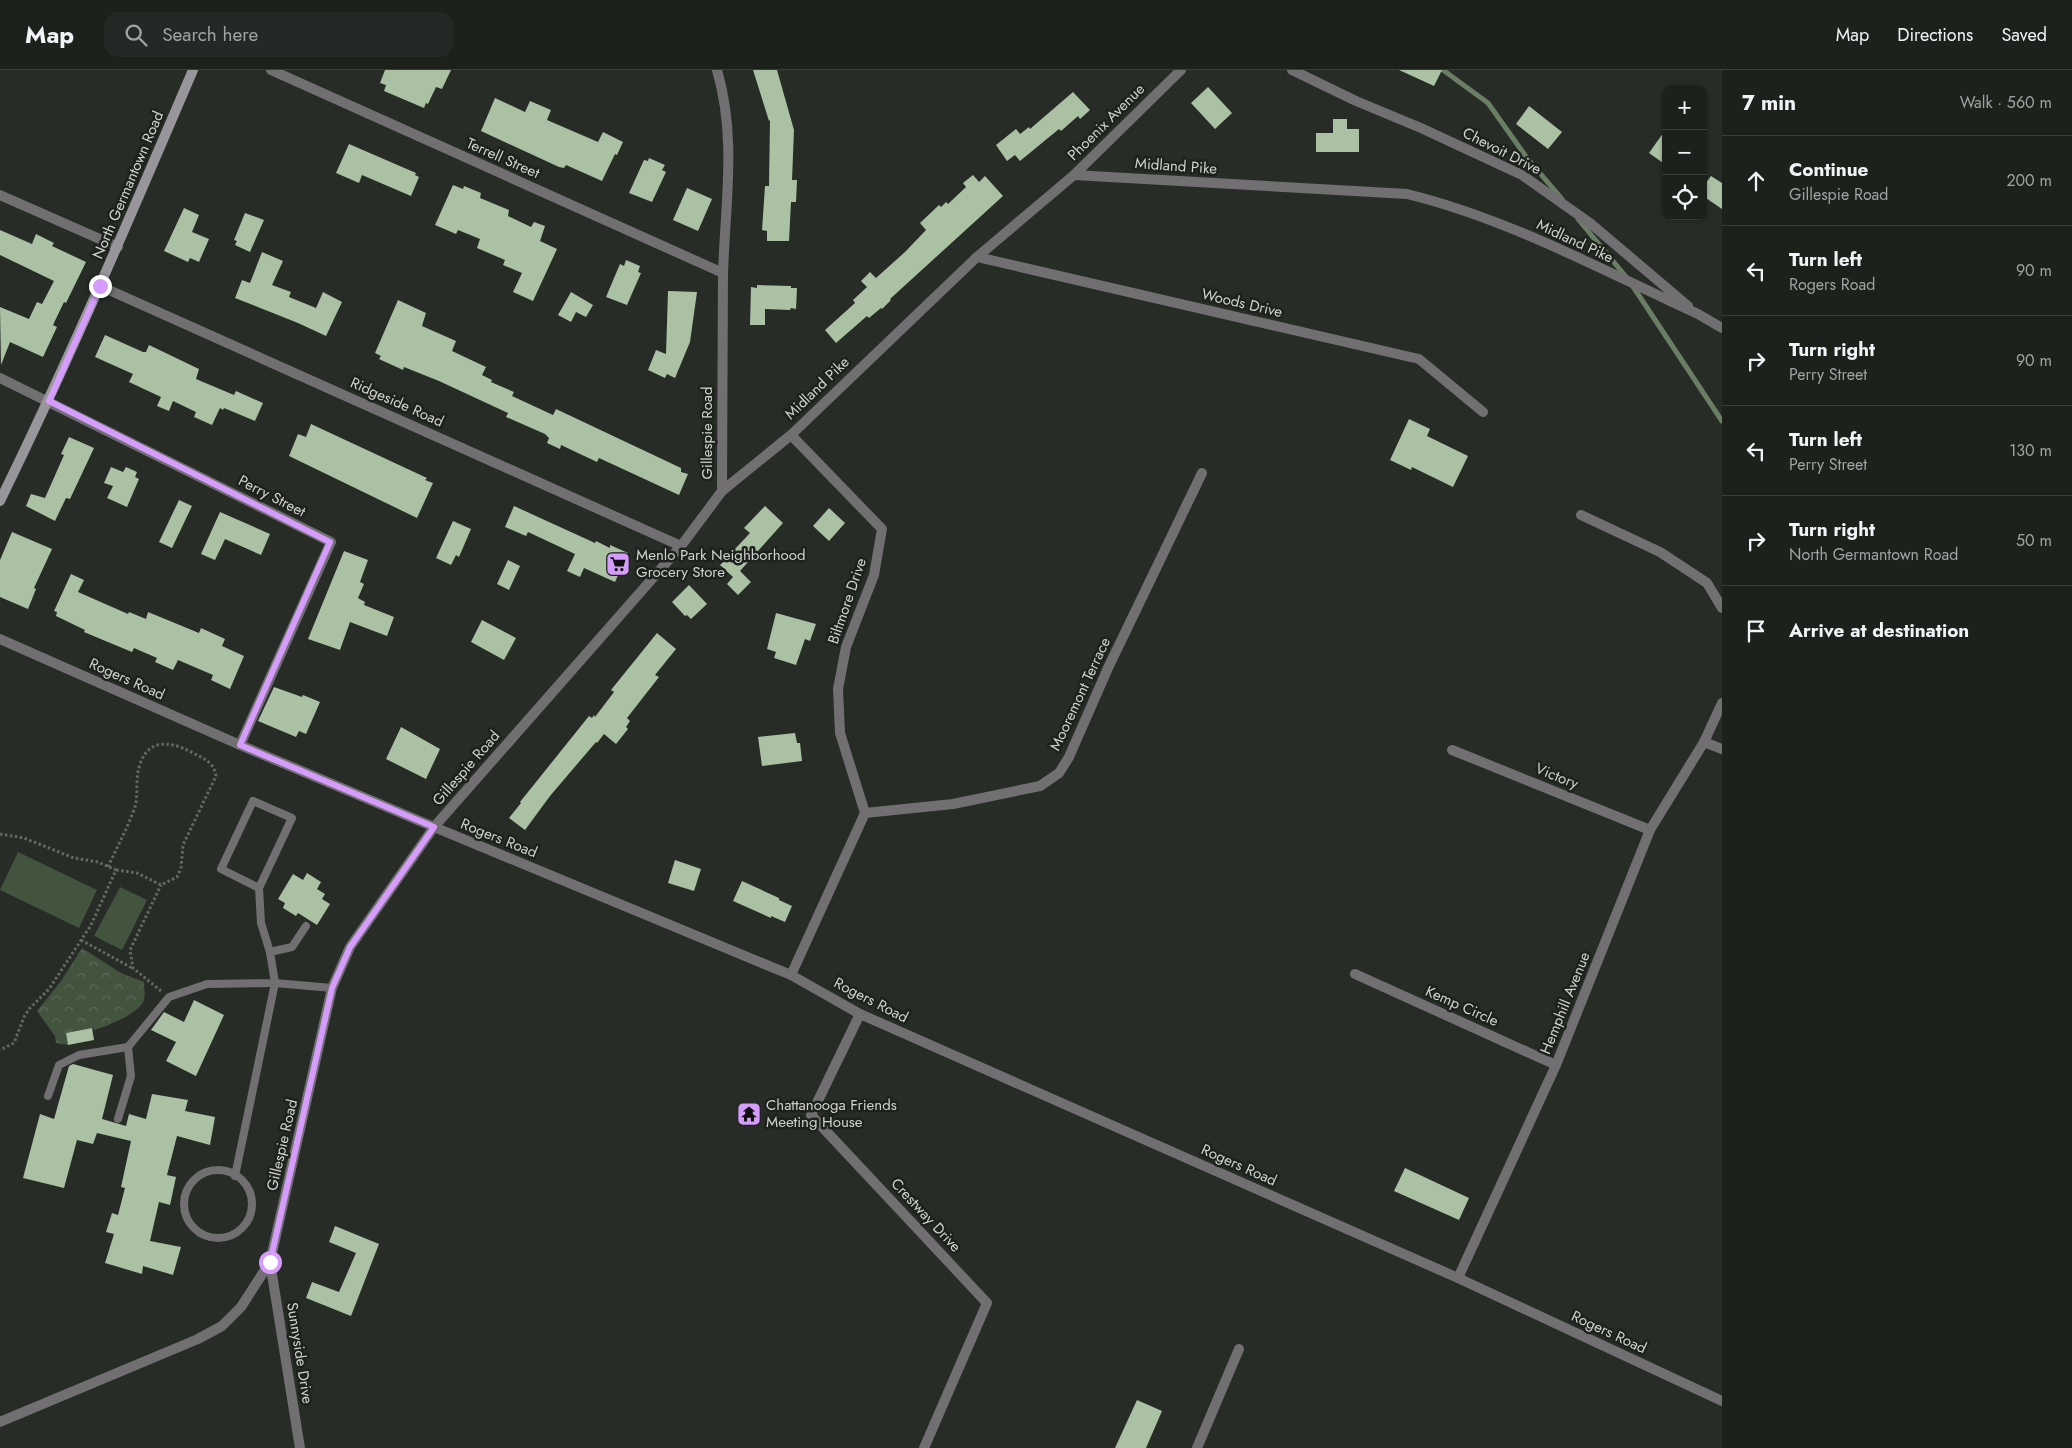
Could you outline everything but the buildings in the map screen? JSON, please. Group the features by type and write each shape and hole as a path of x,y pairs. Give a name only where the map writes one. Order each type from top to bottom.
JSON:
{"main road":[{"name":"North Germantown Road","path":"0,501 49,401 118,247 193,70"}],"street":[{"name":"Terrell Street","path":"271,70 723,273"},
{"name":"Gillespie Road","path":"0,1422 125,1370 222,1326 241,1307 270,1262 332,988 350,947 434,827 681,546 722,491 723,273 730,150 723,91 717,70"},
{"name":"Phoenix Avenue","path":"1074,175 1181,70"},
{"name":"Chevoit Drive","path":"1292,70 1356,101 1421,128 1522,175 1590,223 1698,314"},
{"name":"Midland Pike","path":"722,491 791,435 977,257 1074,175 1407,194 1437,201 1531,237 1698,314 1722,328"},
{"path":"0,195 118,247"},
{"name":"Woods Drive","path":"977,257 1419,359 1483,412"},
{"name":"Ridgeside Road","path":"100,286 681,546"},
{"name":"Perry Street","path":"0,378 330,542 240,745"},
{"name":"Biltmore Drive","path":"791,435 882,529 874,575 846,648 838,689 840,733 865,813"},
{"name":"Mooremont Terrace","path":"865,813 953,804 1021,790 1040,786 1059,773 1069,757 1108,668 1202,473"},
{"path":"1581,515 1660,552 1707,583 1722,608"},
{"name":"Rogers Road","path":"0,639 240,745 791,975 860,1014 1458,1278 1722,1401"},
{"name":"Hemphill Avenue","path":"1458,1278 1556,1065 1650,830 1704,742 1722,703"},
{"path":"1704,742 1722,749"},
{"name":"Victory","path":"1452,750 1650,830"},
{"path":"791,975 865,813"},
{"name":"Kemp Circle","path":"1356,974 1556,1065"},
{"name":"Crestway Drive","path":"860,1014 811,1115 987,1303 924,1448"},
{"name":"Sunnyside Drive","path":"270,1262 300,1448"},
{"path":"1197,1448 1239,1349"}],"lane":[{"path":"235,1176 275,983 270,952 261,923 259,888 292,818 254,801 221,869 259,888"},
{"path":"270,952 292,947 306,926"},
{"path":"48,1096 59,1065 79,1055 128,1047 169,997 207,984 275,983 332,988"},
{"path":"118,1120 131,1076 128,1047"},
{"path":"210,1171 220,1171 235,1176 248,1189 251,1200 251,1212 246,1222 238,1231 228,1236 216,1238 205,1236 189,1222 184,1212 186,1192 192,1182 210,1171"}],"path":[{"path":"108,867 135,806 138,771 144,755 152,746 163,743 183,747 210,762 215,768 216,776 183,845 181,868 178,877 161,885 130,950 133,968"},
{"path":"0,834 24,838 74,858 98,862 116,870 136,873 161,885"},
{"path":"0,1050 14,1043 29,1009 49,989 91,925 116,870"},
{"path":"81,940 133,968 169,997"}],"green space":[{"path":"18,852 97,890 79,928 0,890"},
{"path":"120,887 147,900 122,950 94,936"},
{"path":"82,948 121,973 144,982 144,1000 140,1007 122,1019 95,1030 92,1028 66,1033 68,1045 56,1043 55,1036 37,1011 61,981"}],"waterway":[{"path":"1443,70 1488,103 1527,158 1562,199"},
{"path":"1578,219 1627,278"},
{"path":"1632,285 1722,421"}],"place":[{"name":"Menlo Park Neighborhood Grocery Store","path":"618,564"},
{"name":"Chattanooga Friends Meeting House","path":"749,1114"}],"route":[{"path":"100,286 49,401 330,542 240,745 434,827 350,947 332,988 270,1262"}]}
